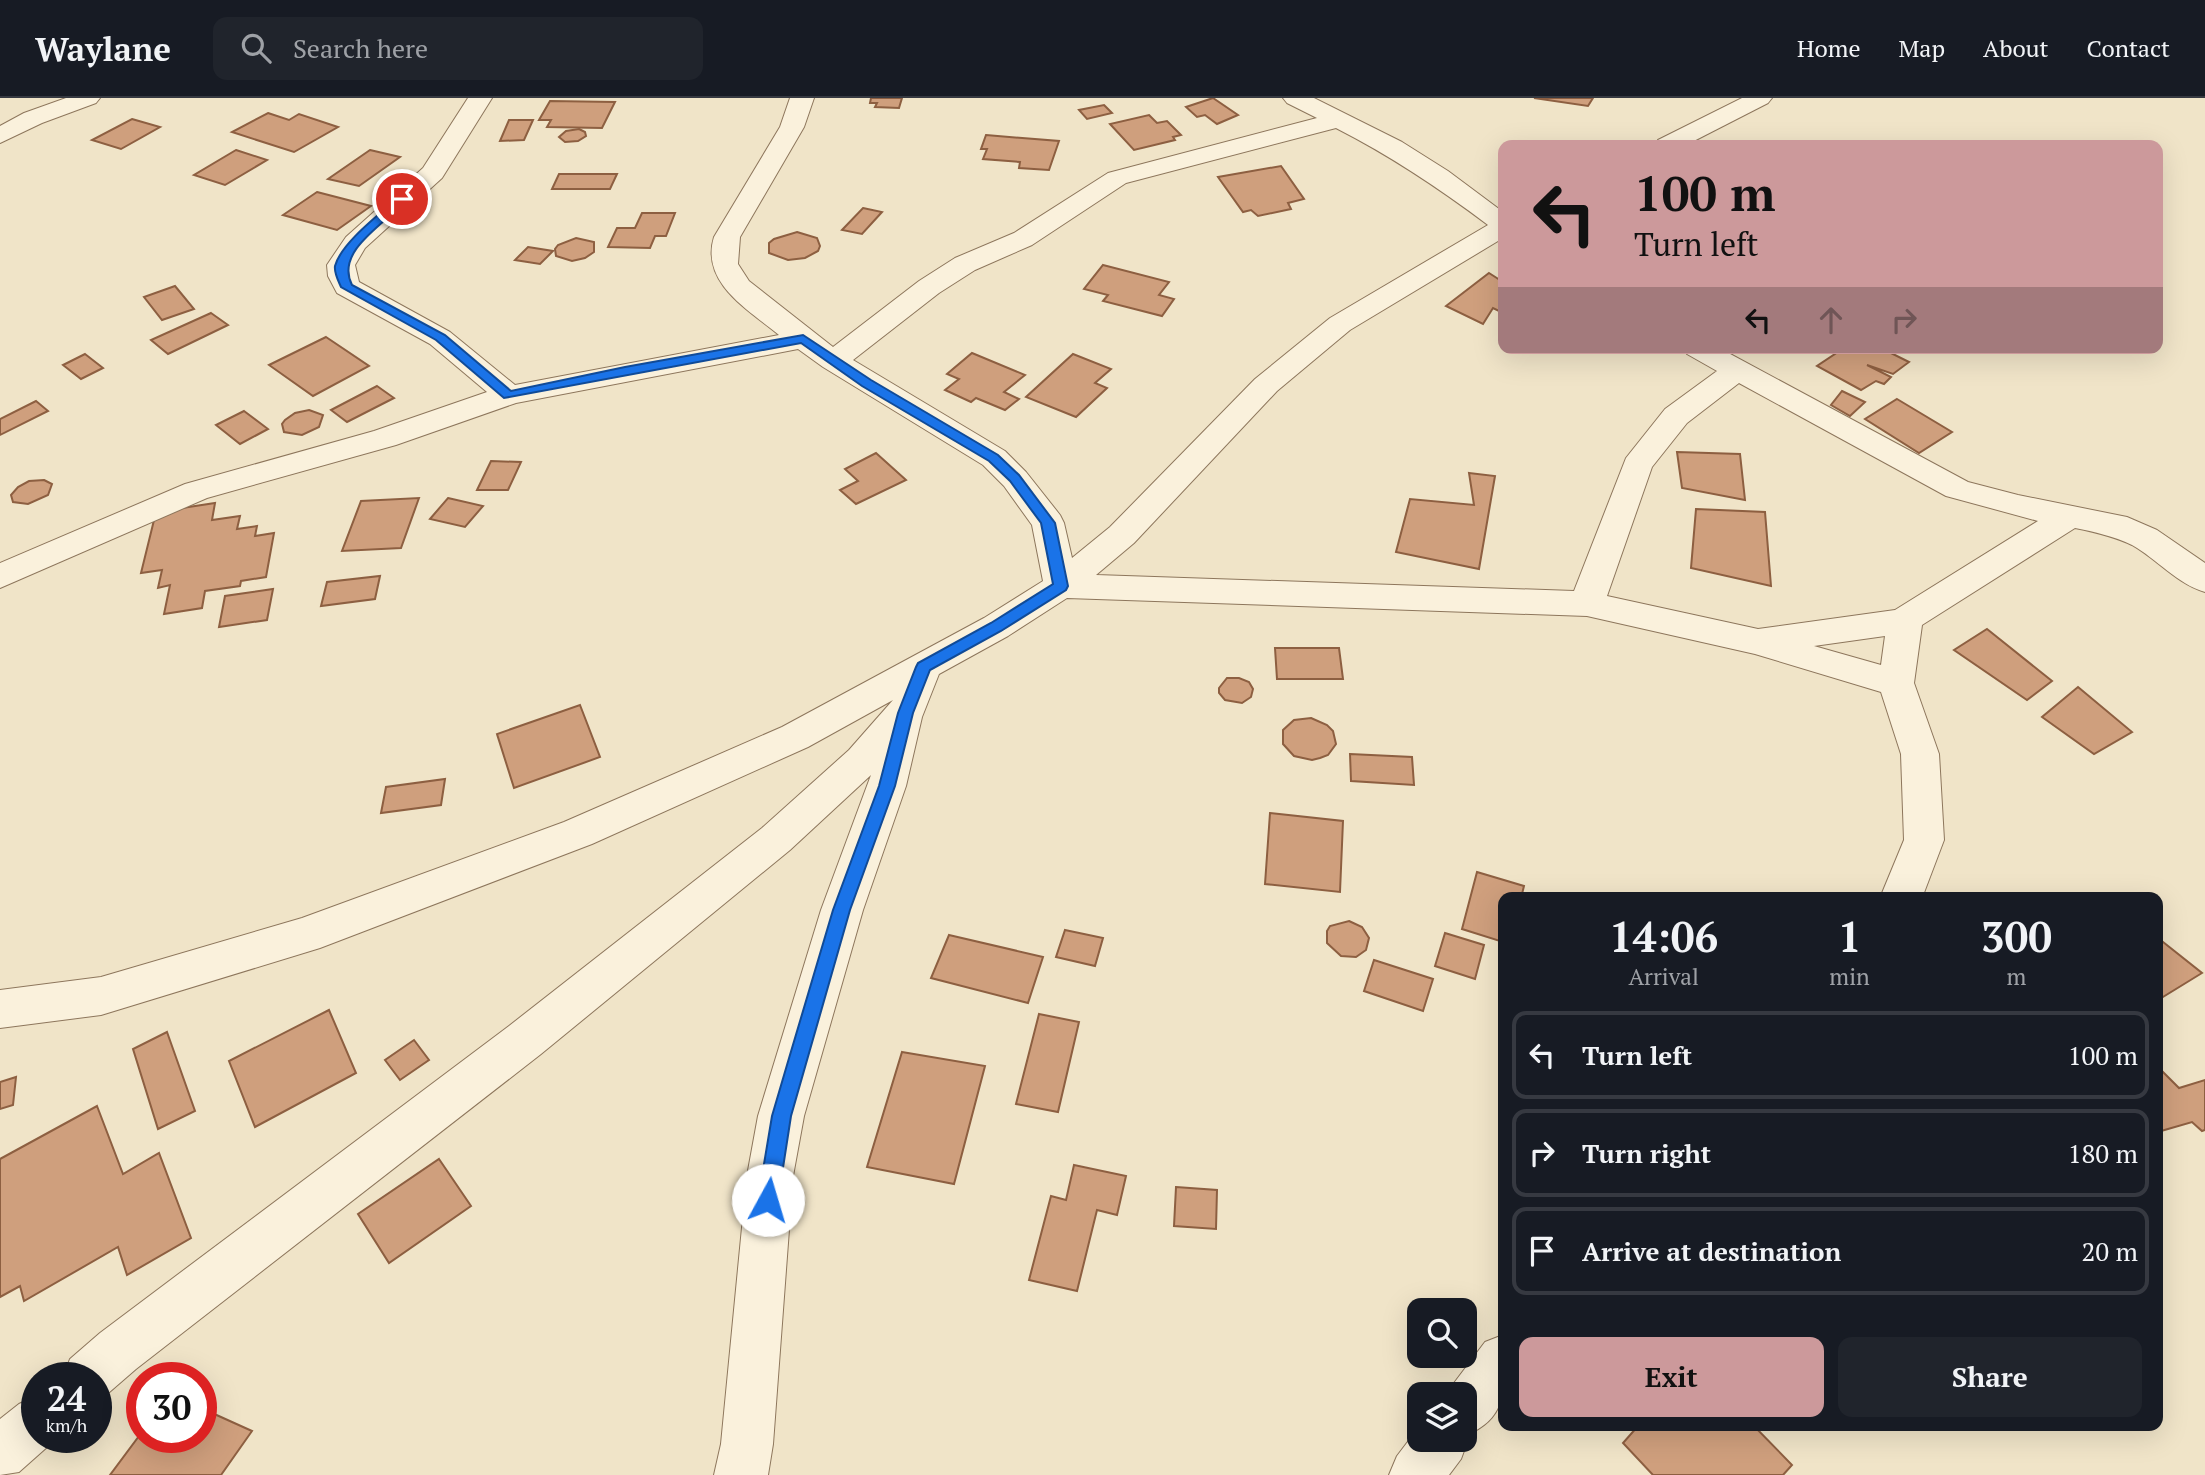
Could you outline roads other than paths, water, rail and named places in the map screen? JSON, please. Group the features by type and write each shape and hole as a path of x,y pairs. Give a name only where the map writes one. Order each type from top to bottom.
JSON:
{"street":[{"path":"0,136 33,118 88,98"},
{"path":"480,98 433,173 355,243 341,265 342,276 347,287 440,338 509,396"},
{"path":"802,98 792,127 727,237 723,249 728,273 735,282 832,361 994,458 1048,523 1060,586"},
{"path":"1295,98 1393,147 1439,176 1498,221"},
{"path":"1677,140 1760,98"},
{"path":"0,122 33,118"},
{"path":"832,361 938,281 965,264 1023,239 1117,178 1338,120"},
{"path":"0,1009 101,996 318,930 579,833 795,737 996,627 1060,586 1122,535 1266,385 1340,324 1498,228"},
{"path":"0,576 196,491 385,438 509,396 625,371 803,339"},
{"path":"1708,354 1957,489 2017,506 2115,525 2145,538 2205,579"},
{"path":"1587,604 1637,466 1676,416 1737,370"},
{"path":"1755,641 1905,621 2070,516"},
{"path":"1060,586 1587,604 1755,641 1896,683"},
{"path":"1904,892 1924,840 1920,754 1896,683 1905,621"},
{"path":"741,1475 747,1444 770,1176 781,1116 842,910 887,786 905,713 923,667"},
{"path":"106,1362 525,1040 776,839 862,760 905,713"},
{"path":"1477,1394 1498,1367"},
{"path":"0,1453 21,1435"},
{"path":"1416,1475 1433,1452"}]}
